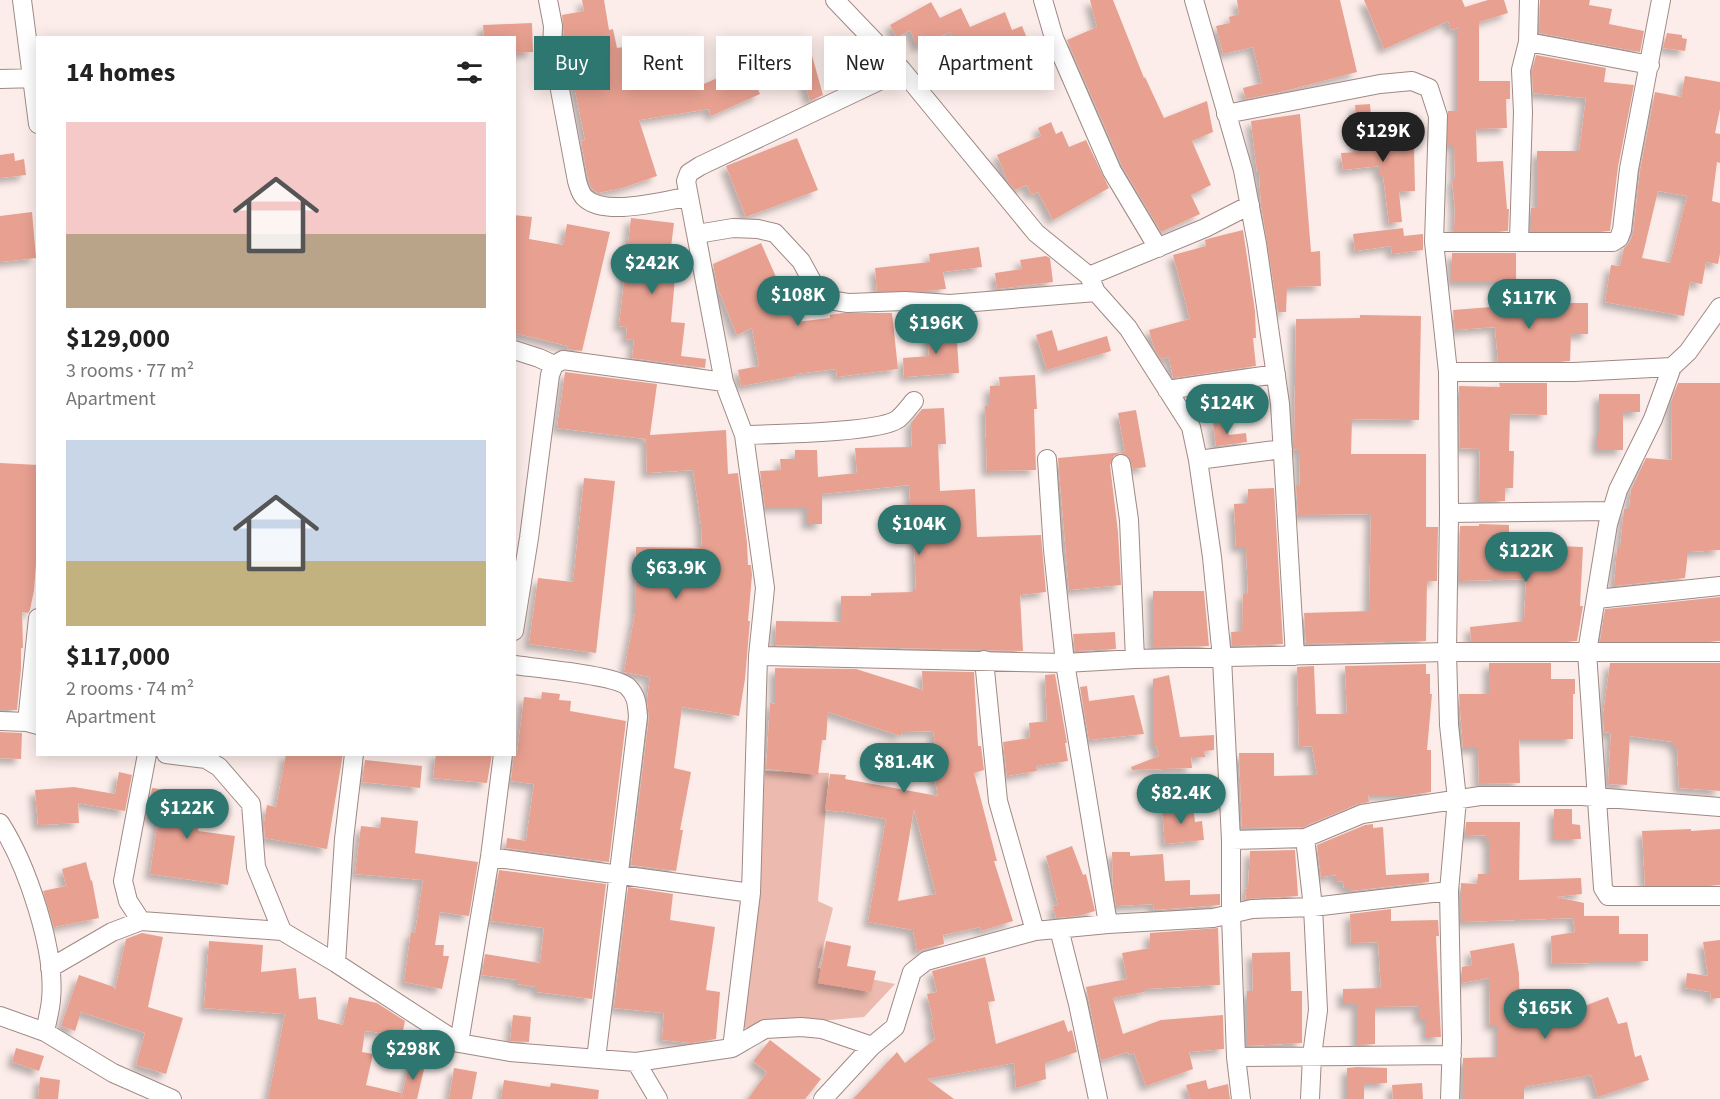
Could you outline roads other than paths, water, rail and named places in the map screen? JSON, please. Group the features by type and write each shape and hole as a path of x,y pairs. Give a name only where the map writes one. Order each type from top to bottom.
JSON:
{"street":[{"path":"22,0 36,93"},
{"path":"548,0 553,26 552,47 582,197 595,206 617,207 687,197"},
{"path":"835,0 869,36"},
{"path":"1043,0 1054,39 1112,171 1158,248"},
{"path":"1194,0 1243,171 1257,244 1276,374 1283,449 1294,656"},
{"path":"1519,240 1523,112 1521,69 1528,42 1529,0"},
{"path":"1434,242 1519,240 1613,242 1619,238 1622,230 1629,170 1661,0"},
{"path":"1528,42 1650,65"},
{"path":"906,75 1036,233 1092,284 1128,328 1191,427 1212,557 1222,658 1231,840 1236,1058 1241,1099"},
{"path":"0,79 35,78"},
{"path":"1226,114 1380,84 1412,81 1429,88 1438,116 1434,242 1448,372 1447,652 1449,725 1457,799 1449,891 1452,1055 1450,1099"},
{"path":"732,1048 752,893 758,656 765,588 744,435 724,382 697,234 687,197 686,181 689,173 700,166 860,90"},
{"path":"697,234 733,228 758,229 775,233 801,261 818,292 829,300 848,303 905,301 950,304 1092,284 1158,248 1250,205"},
{"path":"1720,307 1688,352 1671,368 1653,419 1618,490 1612,511 1587,652 1603,888 1608,896 1720,896"},
{"path":"516,351 554,365"},
{"path":"516,619 550,375 554,365 563,360 724,382"},
{"path":"1448,372 1574,372 1671,368"},
{"path":"1167,390 1276,374"},
{"path":"744,435 883,426 898,419 914,401"},
{"path":"1198,460 1283,449"},
{"path":"1047,459 1053,550 1065,663 1108,924"},
{"path":"1121,464 1129,520 1135,659"},
{"path":"1449,513 1612,511"},
{"path":"1597,599 1720,586"},
{"path":"758,656 1065,663 1135,659 1447,652 1720,652"},
{"path":"0,721 32,724 36,653"},
{"path":"984,660 998,801 1035,931"},
{"path":"516,665 603,677 627,685 636,698 638,717 596,1059"},
{"path":"141,921 128,901 123,881 147,756"},
{"path":"182,756 223,761 251,804 256,867 282,931"},
{"path":"336,963 344,839 354,756"},
{"path":"459,1043 490,857 504,756"},
{"path":"1231,840 1305,838 1362,814 1480,796 1596,796 1720,807"},
{"path":"0,823 32,894 44,932 50,968 51,999 45,1032"},
{"path":"1305,838 1313,907 1318,1011 1312,1056 1310,1099"},
{"path":"490,857 752,893"},
{"path":"823,1099 872,1046 895,1027 912,972 926,962 1035,931 1213,918 1252,909 1313,907 1449,891"},
{"path":"50,968 112,932 141,921 282,931 336,963 459,1043 510,1052 636,1062 732,1048 765,1029 801,1027 822,1029 872,1046"},
{"path":"1059,929 1098,1099"},
{"path":"0,1016 45,1032 113,1073 168,1098"},
{"path":"1236,1058 1452,1055"},
{"path":"636,1062 658,1099"}]}
